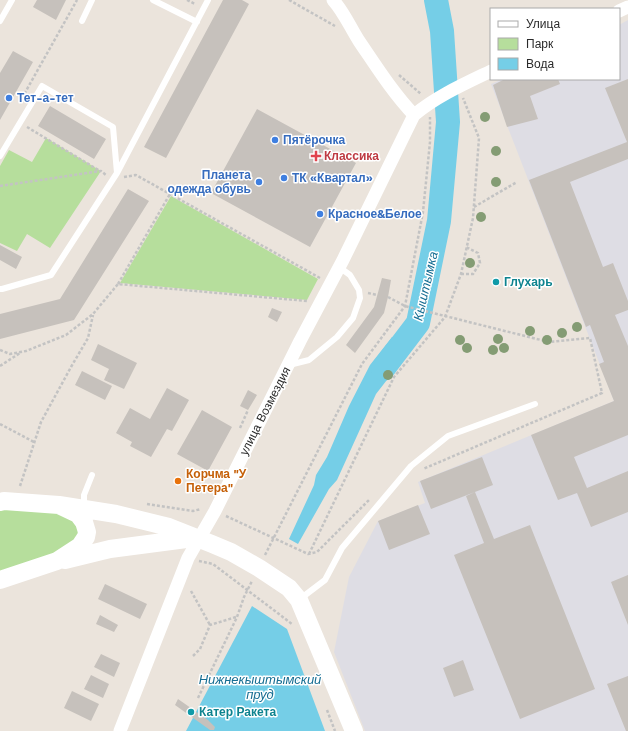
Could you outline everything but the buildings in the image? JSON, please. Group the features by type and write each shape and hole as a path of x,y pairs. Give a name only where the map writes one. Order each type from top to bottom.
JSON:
{"main road":[{"path":"1,501 84,508 169,527 231,552 259,568 289,588 299,600 354,731"},
{"path":"57,562 80,546 86,537 87,532 84,522 78,514 58,505"},
{"path":"0,580 57,562 110,549 197,538"}],"street":[{"path":"333,0 342,10 359,40 397,96 414,115"},
{"name":"улица Возмездия","path":"120,731 197,538 215,511 340,266 414,115 430,102 458,86 490,71"}],"lane":[{"path":"0,21 12,0"},
{"path":"82,21 92,0"},
{"path":"153,0 197,22"},
{"path":"0,288 2,289 51,275 115,176 208,0"},
{"path":"0,156 42,86 113,127 115,176"},
{"path":"288,366 309,360 337,337 353,318 360,298 359,290 350,275 340,266"},
{"path":"299,600 325,580 342,548 410,466 448,436 535,404"},
{"path":"84,508 84,495 92,475"}],"path":[{"path":"39,68 76,0"},
{"path":"308,554 394,377 445,317 461,274 473,218 479,138 458,86"},
{"path":"198,698 237,617 247,590 362,364 405,306 423,212 430,142 430,102"},
{"path":"20,123 100,171 115,176 136,175 331,283"},
{"path":"0,186 100,171"},
{"path":"474,208 517,182"},
{"path":"0,350 10,354 45,344 66,335 93,314 118,284 170,194"},
{"path":"461,274 473,274 480,264 478,253 466,247"},
{"path":"118,284 312,302"},
{"path":"359,290 377,295"},
{"path":"388,296 405,306 549,342 590,338 602,393 419,471 402,476"},
{"path":"20,486 41,422 70,367 88,338 93,314"},
{"path":"0,366 21,352"},
{"path":"0,424 34,442"},
{"path":"1,501 8,490 20,486 28,487"},
{"path":"146,504 193,511 206,508 308,554 318,552 371,497"},
{"path":"188,558 213,564 292,624 295,630"},
{"path":"191,591 210,625"},
{"path":"210,625 237,617"},
{"path":"193,656 200,649 210,625"},
{"path":"324,703 335,731"}],"shaded area":[{"path":"628,20 628,731 365,731 334,652 349,577 378,521 425,503 418,482 614,401 491,84 501,80 620,80 620,24"}],"green space":[{"path":"46,138 101,171 50,248 27,234 17,251 0,243 0,166 9,150 32,162"},
{"path":"171,196 318,279 307,300 120,283"},
{"path":"0,507 70,513 81,533 71,547 0,573"}],"water":[{"path":"392,337 410,348 376,394 337,480 329,489 298,544 289,539 314,485 316,475 327,457 349,406 370,365"},
{"name":"Нижнекыштымский пруд","path":"252,606 287,629 325,731 186,731"}],"waterway":[{"name":"Кыштымка","path":"383,369 418,323 439,221 448,122 442,31 436,0"}],"place":[{"name":"Тет-а-тет","path":"9,98"},
{"name":"Пятёрочка","path":"275,140"},
{"name":"Классика","path":"316,156"},
{"name":"ТК «Квартал»","path":"284,178"},
{"name":"Планета одежда обувь","path":"259,182"},
{"name":"Красное&Белое","path":"320,214"},
{"name":"Глухарь","path":"496,282"},
{"name":"Корчма \"У Петера\"","path":"178,481"},
{"name":"Катер Ракета","path":"191,712"}]}
